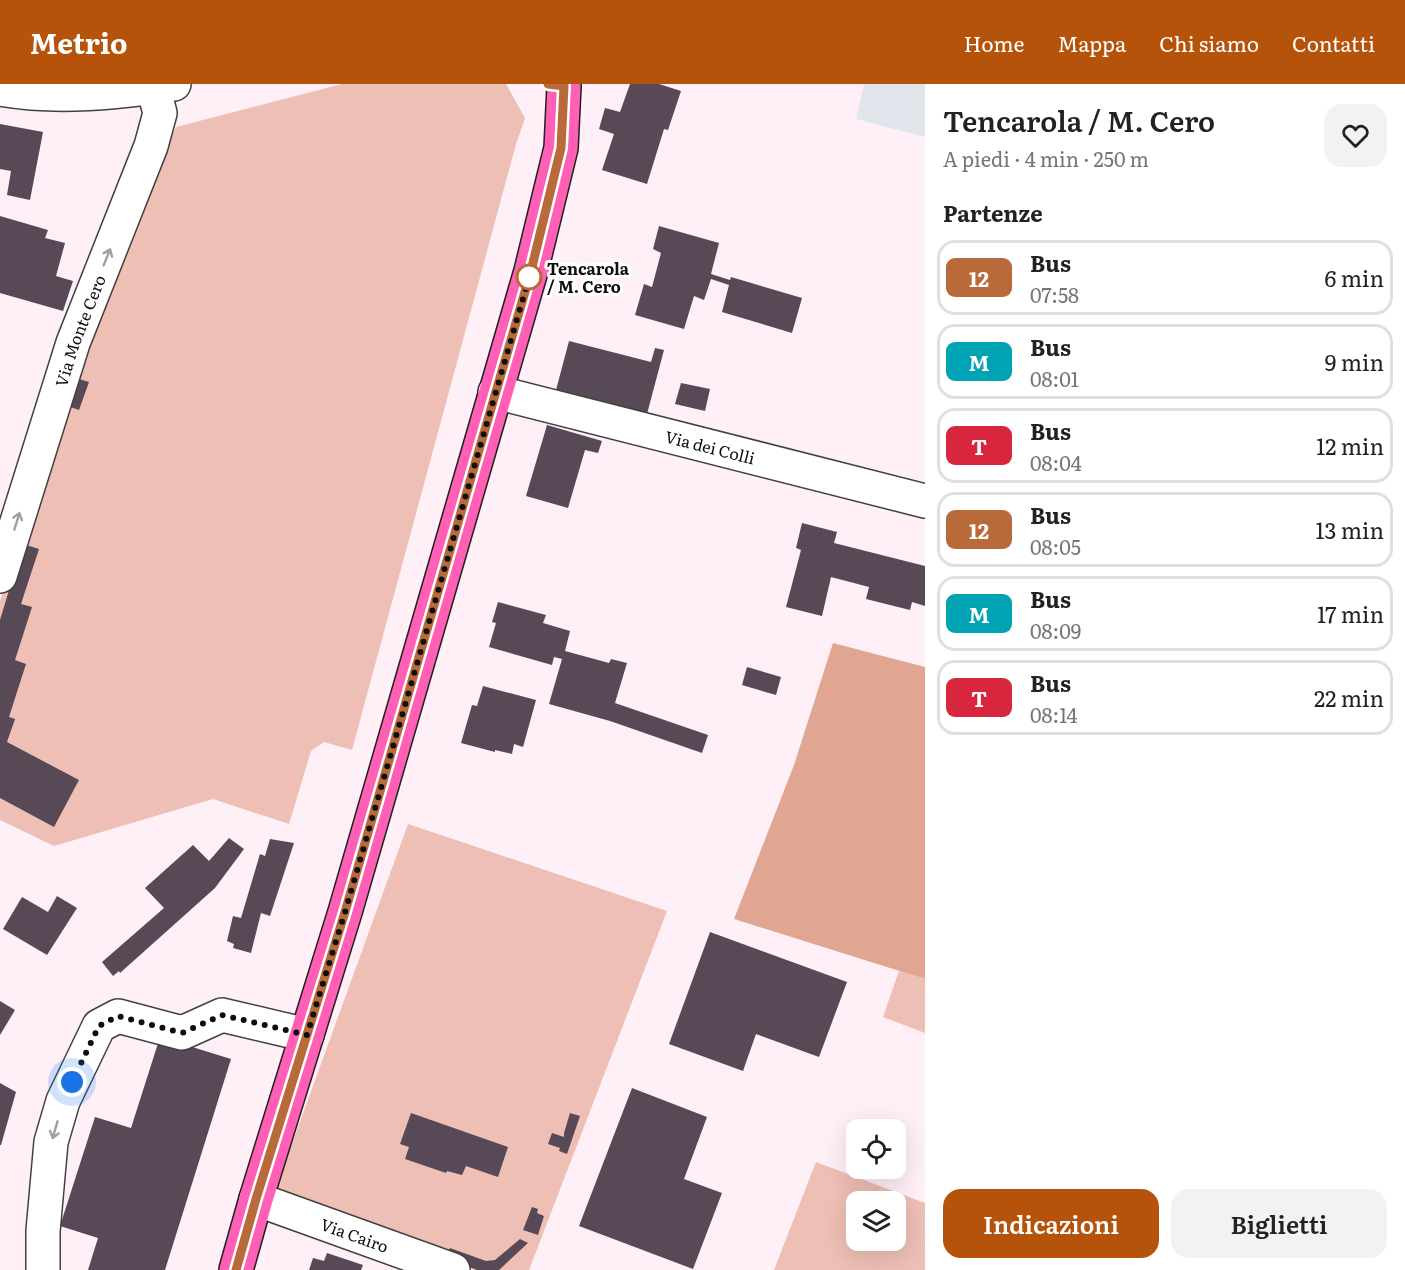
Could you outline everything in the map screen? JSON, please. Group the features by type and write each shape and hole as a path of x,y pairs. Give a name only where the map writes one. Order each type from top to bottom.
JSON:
{"main road":[{"path":"236,1270 345,912 531,271 561,148 560,85"}],"street":[{"name":"Via Monte Cero","path":"0,89 22,93 88,93 164,86 160,113 151,146 73,343 0,576"},
{"name":"Via dei Colli","path":"495,392 925,501"},
{"path":"43,1270 43,1231 51,1142 63,1101 99,1026 118,1016 182,1033 222,1015 307,1035"},
{"name":"Via Cairo","path":"256,1199 453,1270"}],"shaded area":[{"path":"342,84 506,84 525,118 516,144 352,750 324,742 311,751 289,824 213,799 54,846 0,820 0,601 102,296 176,127"},
{"path":"864,84 925,84 925,137 856,119"},
{"path":"833,643 925,667 925,979 734,919 794,765"},
{"path":"408,824 667,911 529,1270 475,1270 302,1201 276,1188"},
{"path":"899,971 925,979 925,1033 883,1017"},
{"path":"816,1162 846,1173 846,1179 861,1179 893,1191 846,1191 846,1251 906,1251 906,1196 925,1203 925,1270 774,1270"}],"building":[{"path":"630,84 659,84 681,91 668,130 664,129 647,184 602,170 614,134 599,129 605,108 620,112"},
{"path":"0,124 43,132 30,200 7,195 11,171 0,169"},
{"path":"0,216 48,230 45,238 65,243 56,276 73,281 63,311 0,293"},
{"path":"659,226 719,243 711,274 730,280 731,277 802,298 792,333 722,312 729,285 711,279 704,300 694,296 684,329 635,315 644,284 652,287 661,253 653,249"},
{"path":"569,341 651,362 655,348 664,350 647,414 556,390"},
{"path":"69,376 89,382 79,410 59,403"},
{"path":"681,383 710,389 705,411 675,404"},
{"path":"547,425 602,441 598,453 585,450 568,508 526,496"},
{"path":"802,523 837,532 834,543 925,566 925,606 912,602 910,610 866,599 869,587 831,577 822,616 786,607 801,550 796,548"},
{"path":"23,544 39,549 21,604 32,607 15,660 26,664 9,717 15,719 7,742 79,780 54,827 0,798 0,620"},
{"path":"498,602 546,615 543,623 570,631 565,651 609,663 611,659 627,663 615,703 708,735 702,753 610,721 549,704 562,659 554,657 552,665 489,647 496,623 492,622"},
{"path":"747,667 781,677 776,695 742,685"},
{"path":"483,686 536,700 523,747 514,744 512,754 461,743 472,705 477,706"},
{"path":"229,838 244,849 215,888 120,973 119,971 113,976 102,962 164,908 145,888 193,845 209,861"},
{"path":"270,839 294,843 270,916 261,913 251,953 233,948 234,944 227,941 233,916 241,918 260,854 265,856"},
{"path":"57,896 77,908 47,955 3,929 22,897 48,912"},
{"path":"710,932 847,982 819,1057 756,1034 743,1071 669,1044"},
{"path":"0,1001 15,1010 0,1035"},
{"path":"160,1037 231,1059 165,1270 88,1270 98,1238 60,1226 95,1117 131,1128"},
{"path":"0,1083 16,1092 1,1145 0,1145"},
{"path":"632,1088 707,1117 684,1179 722,1193 693,1269 579,1226"},
{"path":"411,1113 508,1147 498,1177 466,1166 462,1175 447,1171 446,1173 405,1159 409,1147 400,1144"},
{"path":"570,1113 580,1116 567,1154 559,1151 560,1148 548,1144 552,1133 564,1137"},
{"path":"532,1207 538,1209 537,1213 544,1216 538,1235 523,1230"},
{"path":"520,1239 528,1243 499,1270 477,1270 446,1258 450,1248 486,1261 495,1260"},
{"path":"327,1253 363,1265 361,1270 309,1270 313,1258 324,1261"}],"bus line":[{"name":"12","path":"236,1270 345,912 531,271 561,148 564,86 548,84"}],"place":[{"name":"Tencarola / M. Cero","path":"529,277"}],"route":[{"path":"72,1082 99,1026 118,1016 182,1033 222,1015 307,1035 345,912 531,271 529,277"}]}
